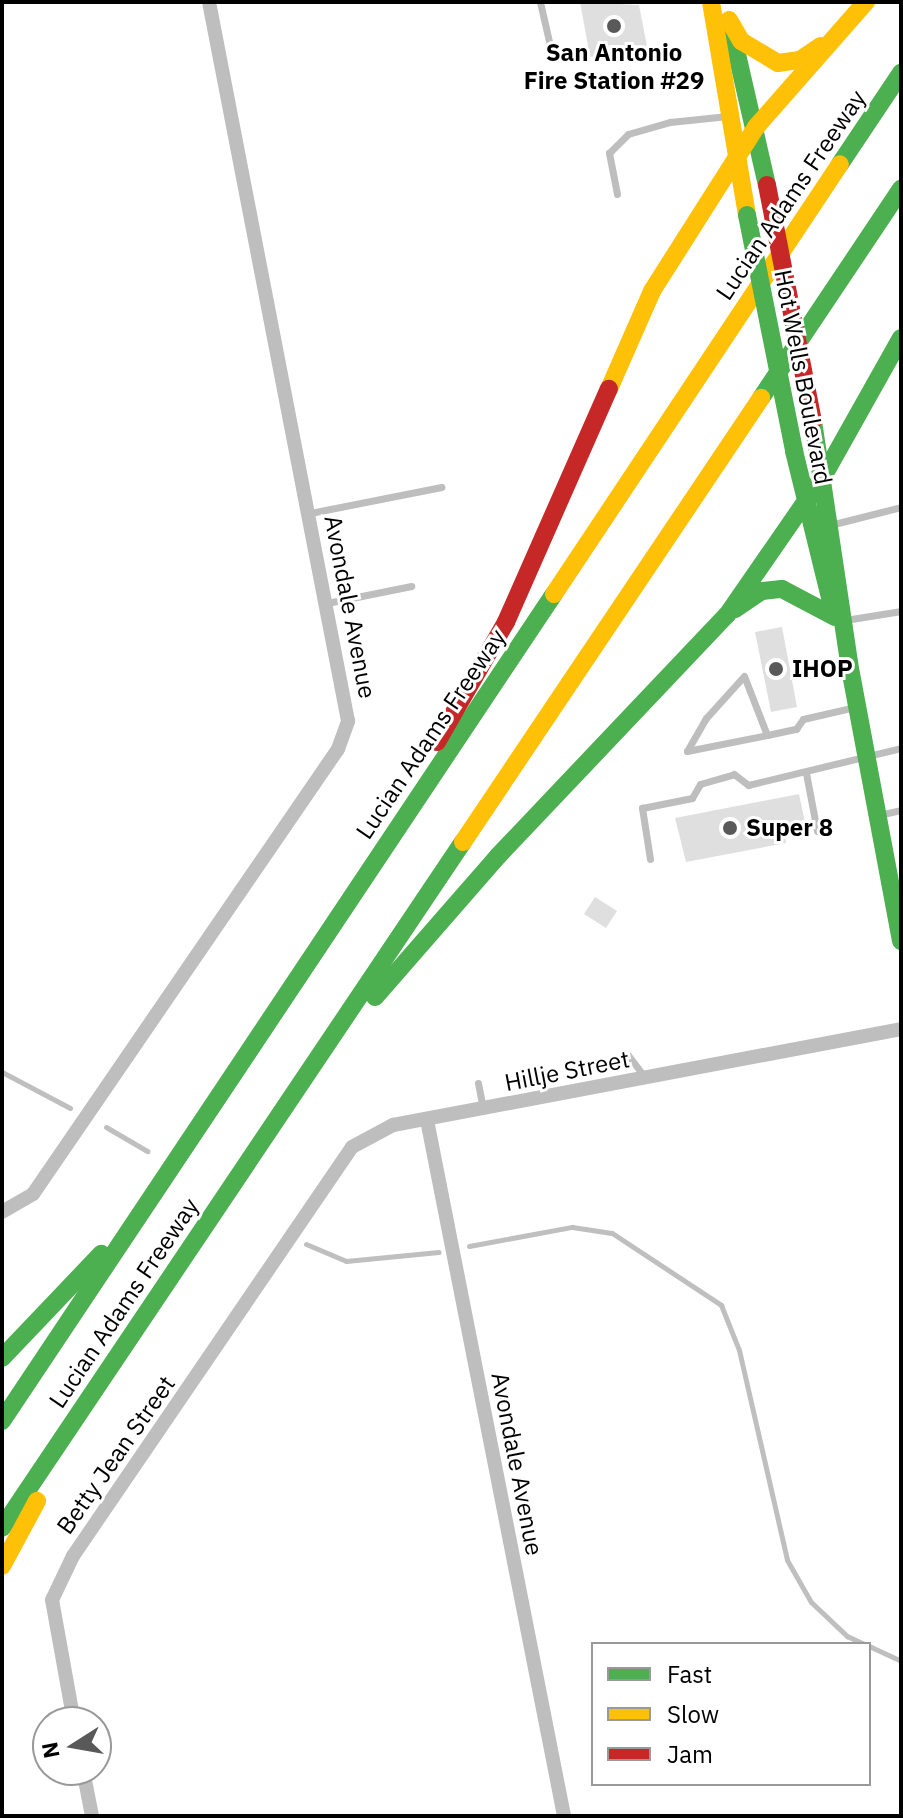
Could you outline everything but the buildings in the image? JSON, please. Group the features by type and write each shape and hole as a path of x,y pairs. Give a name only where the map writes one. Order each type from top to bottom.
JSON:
{"main road":[{"name":"Hot Wells Boulevard","path":"711,2 728,116 803,504 839,619 849,663 901,941"},
{"name":"Hot Wells Boulevard","path":"722,2 756,127 824,475 839,619"},
{"path":"317,949 506,622 652,291 737,165 756,127 866,2"},
{"path":"729,20 741,41 778,63 800,60 840,34"},
{"name":"Lucian Adams Freeway","path":"2,1421 901,73"},
{"name":"Lucian Adams Freeway","path":"2,1528 901,189"},
{"path":"296,1091 498,856 727,615 824,475 901,338"},
{"path":"727,615 762,591 782,589 839,619"},
{"path":"2,1358 149,1203"},
{"path":"2,1566 153,1303"}],"street":[{"name":"Avondale Avenue","path":"2,1212 33,1194 346,735 348,706 209,2"},
{"name":"Hillje Street","path":"292,1236 352,1147 393,1125 901,1029"},
{"name":"Avondale Avenue","path":"427,1120 564,1816"},
{"name":"Betty Jean Street","path":"71,1706 52,1600 73,1556 292,1236"},
{"path":"86,1786 92,1816"}],"lane":[{"path":"540,2 551,50"},
{"path":"617,194 609,153 628,134 670,122 728,116"},
{"path":"310,513 441,487"},
{"path":"830,525 901,507"},
{"path":"327,603 411,586"},
{"path":"839,619 901,611"},
{"path":"767,735 744,676 706,718 687,751 767,735 796,729 803,719 857,707"},
{"path":"650,859 642,808 692,798 700,784 734,774 748,785 901,748"},
{"path":"806,773 817,831"},
{"path":"877,815 901,810"},
{"path":"628,1055 646,1079"},
{"path":"478,1083 483,1109"}],"waterway":[{"path":"2,1072 70,1108"},
{"path":"106,1127 147,1151"},
{"path":"469,1246 572,1227 612,1233 721,1305 739,1350 787,1560 811,1602 847,1636 860,1642"},
{"path":"306,1244 346,1261 439,1252"},
{"path":"871,1647 901,1661"}],"traffic: fast":[{"path":"731,28 767,185"},
{"path":"840,164 901,73"},
{"path":"761,398 901,189"},
{"path":"747,215 794,451"},
{"path":"375,997 498,856 727,615 824,475 901,338"},
{"path":"813,421 849,663 901,941"},
{"path":"794,451 831,602"},
{"path":"735,609 762,591 782,589 835,617"},
{"path":"2,1421 554,594"},
{"path":"2,1528 463,842"},
{"path":"2,1358 101,1254"}],"traffic: slow":[{"path":"711,2 747,215"},
{"path":"609,389 652,291 756,127 866,2"},
{"path":"729,20 741,41 778,63 800,60 821,46"},
{"path":"554,594 840,164"},
{"path":"463,842 761,398"},
{"path":"2,1566 37,1501"}],"traffic: jam":[{"path":"767,185 813,421"},
{"path":"437,742 506,622 609,389"}],"place":[{"name":"San Antonio Fire Station #29","path":"614,26"},
{"name":"IHOP","path":"776,669"},
{"name":"Super 8","path":"730,828"}]}
